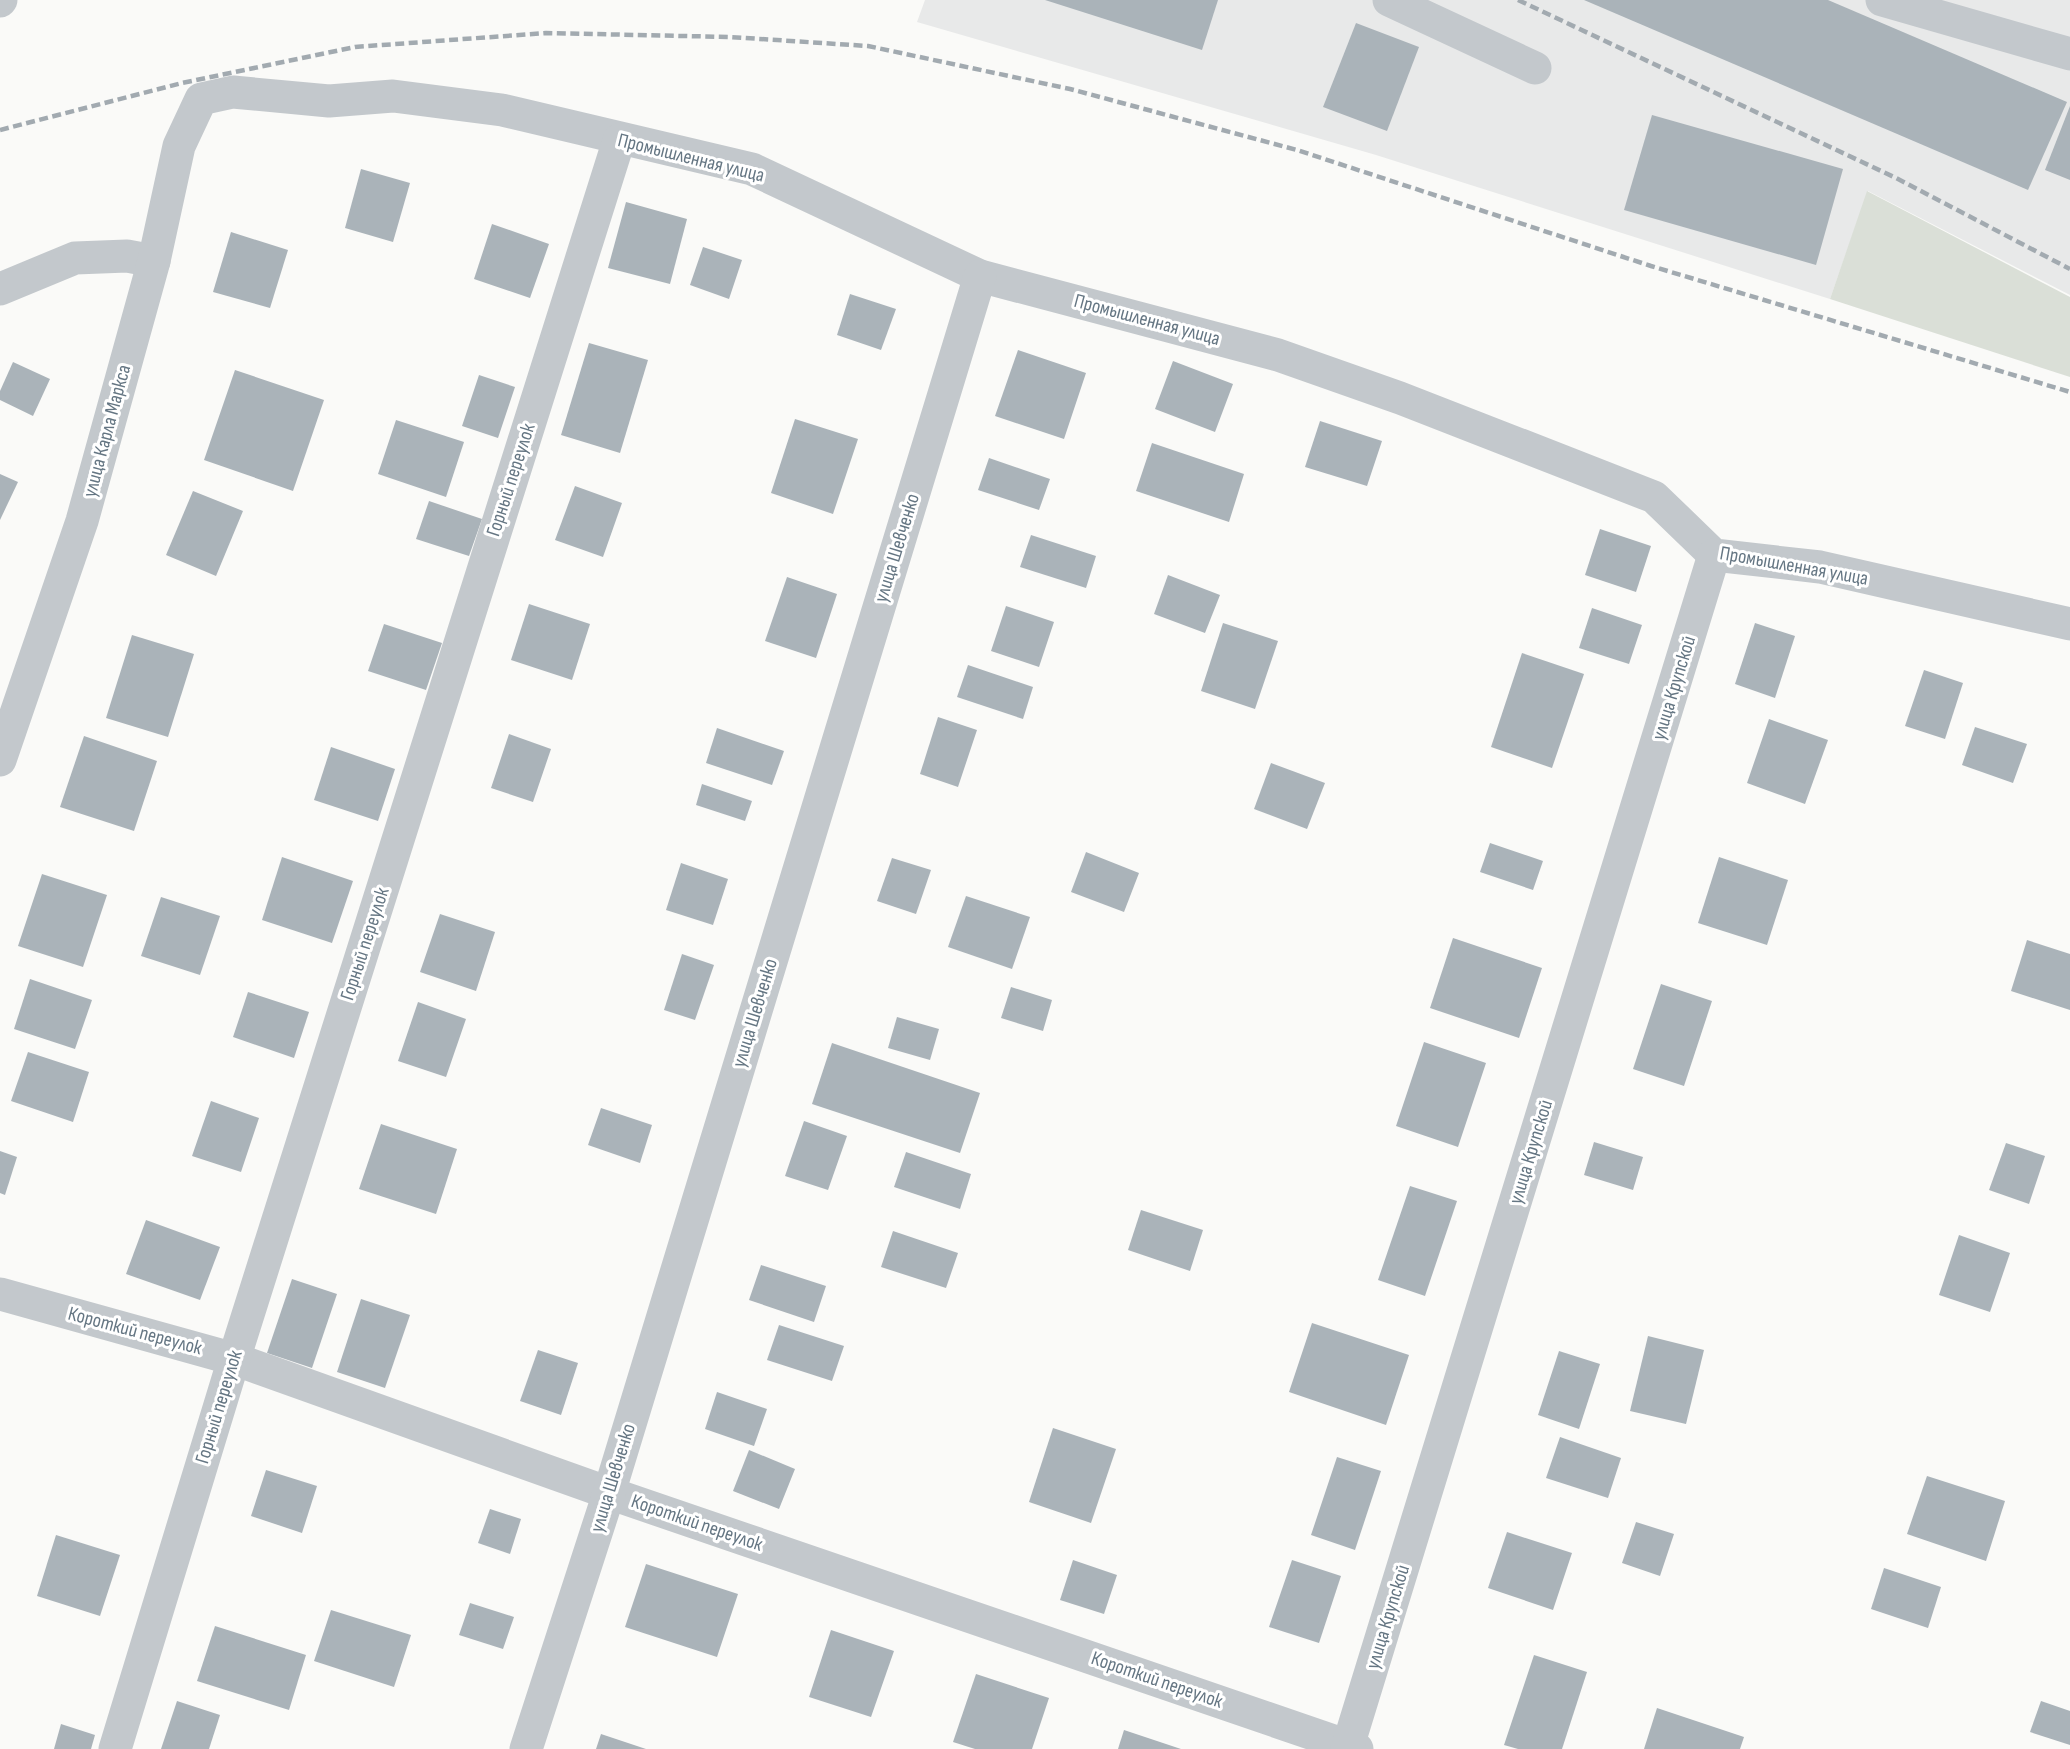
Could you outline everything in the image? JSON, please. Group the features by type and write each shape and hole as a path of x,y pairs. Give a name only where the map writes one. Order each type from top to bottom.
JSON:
{"street":[{"path":"1389,0 1535,68"},
{"path":"1882,0 2070,54"},
{"name":"Промышленная улица","path":"201,99 233,92 330,101 393,96 502,110 619,140 752,170 980,276 1278,355 1410,402 1654,496 1714,555 1820,567 2070,624"},
{"name":"улица Карла Маркса","path":"0,760 82,521 154,261 179,146 201,99"},
{"name":"Горный переулок","path":"115,1749 234,1359 619,140"},
{"path":"0,289 75,258 127,256 154,261"},
{"name":"улица Шевченко","path":"526,1749 609,1493 980,276"},
{"name":"улица Крупской","path":"1351,1748 1714,555"},
{"name":"Короткий переулок","path":"0,1294 234,1359 609,1493 1351,1748"}],"shaded area":[{"path":"925,0 2070,0 2070,295 1868,191 1830,299 1376,155 917,22"},
{"path":"1867,191 2070,297 2070,377 1830,299"}],"building":[{"path":"1045,0 1218,0 1202,50"},
{"path":"1584,0 1828,0 2067,102 2028,190"},
{"path":"1356,23 1419,47 1387,131 1323,107"},
{"path":"2070,106 2070,180 2045,170"},
{"path":"1652,115 1843,169 1816,265 1624,210"},
{"path":"361,169 410,183 393,242 345,228"},
{"path":"626,202 687,219 670,284 608,268"},
{"path":"492,224 549,244 530,298 474,279"},
{"path":"231,232 288,250 270,308 213,292"},
{"path":"703,247 742,260 729,299 690,285"},
{"path":"850,294 896,309 881,350 837,335"},
{"path":"589,343 648,360 620,453 561,435"},
{"path":"1018,350 1086,373 1064,439 995,416"},
{"path":"1173,361 1233,384 1215,432 1155,409"},
{"path":"13,362 50,379 33,416 0,400 0,391"},
{"path":"235,370 324,400 293,491 204,460"},
{"path":"479,375 515,387 498,438 462,426"},
{"path":"795,419 858,439 833,514 771,493"},
{"path":"396,420 464,442 446,497 378,474"},
{"path":"1320,421 1382,441 1367,486 1305,467"},
{"path":"1152,443 1244,474 1229,522 1136,491"},
{"path":"989,458 1050,479 1039,510 978,490"},
{"path":"0,474 18,482 0,520"},
{"path":"575,486 622,503 603,557 555,540"},
{"path":"193,491 243,511 216,576 166,555"},
{"path":"429,501 482,519 469,556 416,539"},
{"path":"1600,529 1651,546 1636,592 1585,575"},
{"path":"1031,535 1096,556 1086,588 1020,567"},
{"path":"1168,575 1220,595 1205,633 1154,614"},
{"path":"787,577 837,594 816,658 765,641"},
{"path":"529,604 590,624 572,680 511,660"},
{"path":"1006,606 1054,622 1039,667 991,651"},
{"path":"1592,608 1642,625 1629,664 1579,648"},
{"path":"1223,623 1278,641 1255,709 1201,691"},
{"path":"1755,623 1795,636 1775,698 1735,684"},
{"path":"384,624 442,643 426,690 368,671"},
{"path":"132,635 194,654 168,737 106,718"},
{"path":"1522,653 1584,674 1552,768 1491,747"},
{"path":"968,665 1033,687 1023,719 957,697"},
{"path":"1924,670 1963,683 1945,739 1905,726"},
{"path":"938,717 977,730 958,787 920,774"},
{"path":"1769,719 1828,740 1805,804 1747,783"},
{"path":"1975,727 2027,744 2013,783 1962,765"},
{"path":"717,728 784,751 772,785 706,763"},
{"path":"509,734 551,749 533,802 491,788"},
{"path":"84,736 157,761 134,831 60,807"},
{"path":"331,747 395,769 378,821 314,800"},
{"path":"1271,763 1325,783 1307,829 1254,809"},
{"path":"702,784 752,801 745,821 696,805"},
{"path":"1490,843 1543,861 1533,890 1480,872"},
{"path":"1086,852 1139,873 1124,912 1071,892"},
{"path":"282,857 353,881 332,943 262,920"},
{"path":"1719,857 1788,880 1767,945 1698,923"},
{"path":"892,858 931,870 916,914 877,901"},
{"path":"681,863 728,879 713,925 666,910"},
{"path":"42,874 107,895 83,967 18,946"},
{"path":"966,896 1030,917 1012,969 948,947"},
{"path":"161,897 220,916 200,975 141,956"},
{"path":"440,914 495,932 476,991 420,972"},
{"path":"1453,938 1542,968 1519,1038 1430,1008"},
{"path":"2027,940 2070,954 2070,1010 2011,991"},
{"path":"682,954 714,965 695,1020 664,1010"},
{"path":"30,979 92,1000 75,1049 14,1029"},
{"path":"1661,984 1712,1001 1684,1086 1633,1069"},
{"path":"1011,987 1052,1000 1043,1031 1001,1018"},
{"path":"248,992 309,1012 294,1058 233,1037"},
{"path":"418,1002 466,1019 446,1077 398,1061"},
{"path":"897,1017 939,1029 930,1060 888,1048"},
{"path":"1424,1042 1486,1063 1458,1147 1396,1126"},
{"path":"832,1043 980,1093 960,1153 812,1104"},
{"path":"28,1052 89,1072 73,1122 11,1101"},
{"path":"211,1101 259,1118 241,1172 192,1156"},
{"path":"601,1108 652,1125 640,1163 588,1145"},
{"path":"804,1121 847,1136 828,1190 785,1176"},
{"path":"381,1124 457,1149 436,1214 359,1189"},
{"path":"1594,1142 1643,1157 1633,1190 1584,1175"},
{"path":"2006,1143 2045,1156 2029,1204 1989,1190"},
{"path":"0,1151 17,1157 5,1195 0,1193"},
{"path":"906,1152 971,1174 960,1209 894,1187"},
{"path":"1410,1186 1457,1201 1425,1296 1378,1280"},
{"path":"1141,1210 1203,1230 1190,1271 1128,1250"},
{"path":"146,1220 220,1247 200,1300 126,1274"},
{"path":"893,1231 958,1253 946,1288 881,1267"},
{"path":"1959,1235 2010,1253 1990,1312 1939,1295"},
{"path":"761,1265 826,1286 814,1322 749,1300"},
{"path":"292,1279 337,1294 312,1368 267,1353"},
{"path":"361,1299 410,1315 385,1388 337,1372"},
{"path":"1312,1323 1409,1355 1386,1425 1289,1392"},
{"path":"779,1325 844,1346 832,1381 767,1360"},
{"path":"1648,1336 1704,1350 1686,1424 1630,1411"},
{"path":"538,1350 578,1363 561,1415 520,1401"},
{"path":"1559,1351 1600,1364 1579,1429 1538,1415"},
{"path":"717,1392 767,1409 754,1446 705,1429"},
{"path":"1053,1428 1116,1449 1091,1523 1029,1502"},
{"path":"1560,1437 1621,1458 1608,1498 1546,1478"},
{"path":"749,1450 795,1469 779,1509 733,1491"},
{"path":"1337,1457 1381,1471 1355,1550 1311,1535"},
{"path":"266,1470 317,1486 302,1533 251,1516"},
{"path":"1927,1476 2005,1501 1986,1561 1907,1534"},
{"path":"490,1509 521,1519 510,1554 478,1543"},
{"path":"1636,1522 1674,1534 1660,1576 1622,1563"},
{"path":"1507,1532 1572,1553 1553,1610 1488,1588"},
{"path":"56,1535 120,1555 100,1616 37,1596"},
{"path":"1073,1560 1117,1575 1104,1614 1060,1600"},
{"path":"1292,1560 1341,1576 1319,1643 1269,1627"},
{"path":"646,1564 738,1594 717,1657 625,1627"},
{"path":"1884,1568 1941,1587 1928,1628 1871,1609"},
{"path":"470,1603 514,1617 503,1649 459,1635"},
{"path":"331,1610 411,1635 394,1687 314,1661"},
{"path":"215,1626 306,1655 289,1710 197,1681"},
{"path":"831,1630 894,1651 871,1717 809,1697"},
{"path":"1534,1655 1587,1672 1562,1749 1518,1749 1504,1745"},
{"path":"976,1674 1049,1698 1032,1749 975,1749 953,1742"},
{"path":"177,1701 220,1715 209,1749 161,1749"},
{"path":"2041,1701 2070,1711 2070,1745 2030,1732"},
{"path":"1657,1708 1744,1737 1740,1749 1644,1749"},
{"path":"61,1724 95,1735 91,1749 54,1749"},
{"path":"1124,1730 1181,1749 1118,1749"},
{"path":"601,1734 646,1749 596,1749"}],"railway":[{"path":"1518,0 1896,178 2070,269"},
{"path":"0,130 182,83 355,47 546,33 730,37 868,46 1070,89 1297,150 1651,266 2070,392"}]}
